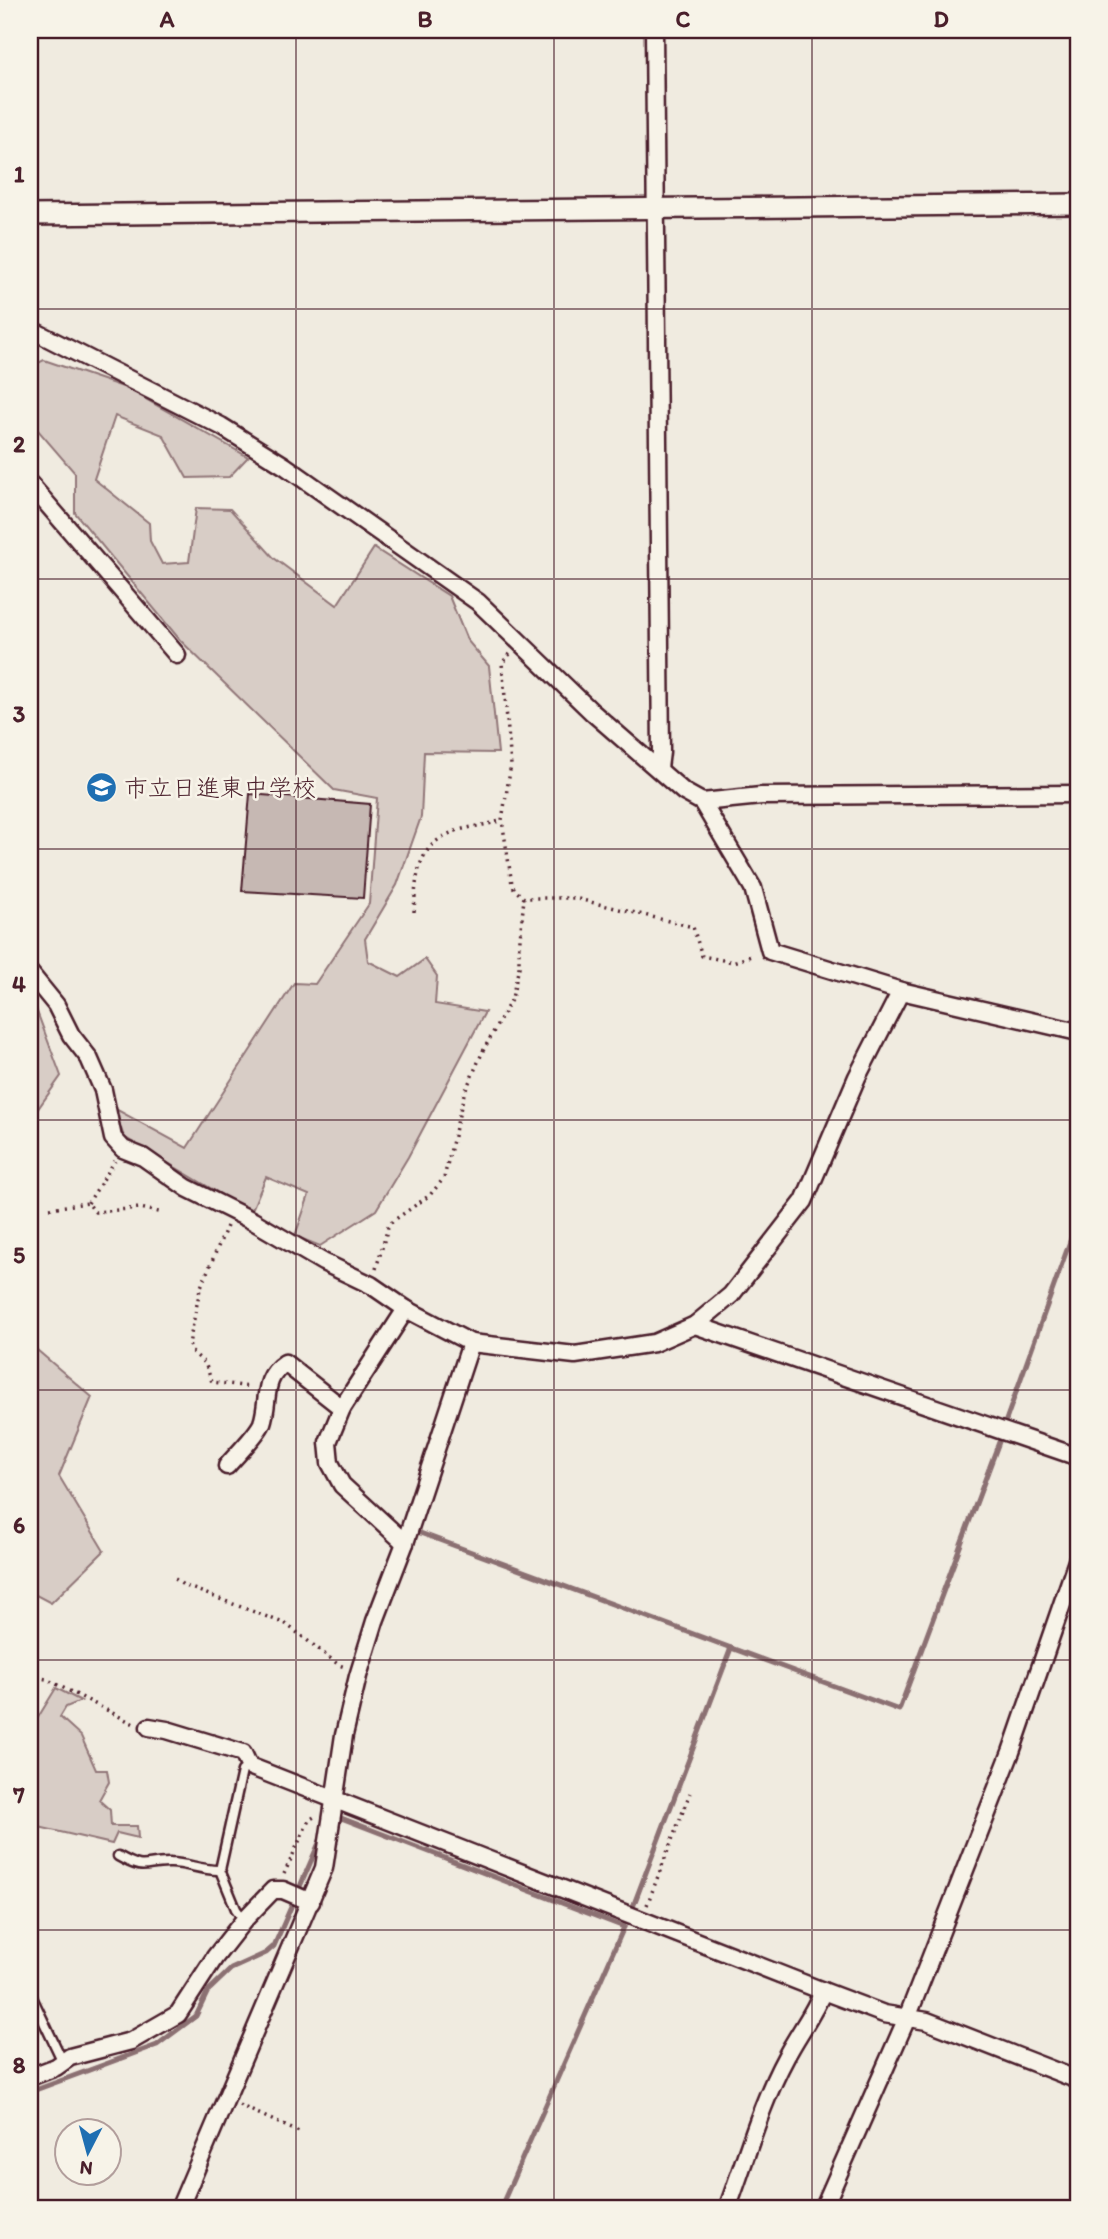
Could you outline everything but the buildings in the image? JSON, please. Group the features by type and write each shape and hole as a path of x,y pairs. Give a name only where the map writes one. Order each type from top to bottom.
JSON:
{"street":[{"path":"654,30 661,752 659,768"},
{"path":"30,215 1078,204"},
{"path":"30,328 221,426 285,466 478,602 592,712 684,792 702,802 753,888 770,951 901,991 1078,1032"},
{"path":"30,484 177,655"},
{"path":"702,802 761,796 1078,794"},
{"path":"30,973 56,1005 71,1035 89,1058 103,1090 113,1138 123,1149 143,1157 187,1188 371,1285 406,1309 471,1343 575,1355 654,1343 695,1325 731,1295 804,1201 858,1076 901,991"},
{"path":"405,1543 342,1485 330,1463 328,1441 342,1408 406,1309"},
{"path":"695,1325 1078,1457"},
{"path":"179,2209 324,1868 344,1735 359,1672 471,1343"},
{"path":"227,1466 261,1424 266,1390 275,1370 285,1363 342,1408"},
{"path":"823,2209 908,2018 1011,1752 1078,1558"},
{"path":"149,1727 243,1753 249,1766 823,1991 884,2014 927,2021 1078,2080"},
{"path":"30,2077 70,2057 131,2041 178,2014 215,1957 272,1890 311,1902"},
{"path":"727,2209 762,2109 786,2057 817,2007 823,1991"}],"lane":[{"path":"244,1920 236,1909 220,1870 242,1771 249,1766"},
{"path":"118,1856 142,1867 170,1863 220,1870"},
{"path":"30,1993 63,2062"}],"path":[{"path":"522,643 502,663 511,765 502,820 515,890 524,898 573,898 693,927 702,956 733,962 770,951"},
{"path":"414,912 416,881 425,852 453,832 502,820"},
{"path":"371,1285 388,1227 430,1195 444,1178 464,1094 483,1051 512,998 519,967 524,898"},
{"path":"50,1208 88,1203 123,1149"},
{"path":"88,1203 94,1212 140,1208 163,1213"},
{"path":"233,1211 200,1289 188,1344 191,1352 205,1363 212,1382 266,1390"},
{"path":"176,1579 183,1585 286,1624 339,1665 359,1672"},
{"path":"30,1676 46,1679 136,1725 149,1727"},
{"path":"641,1919 690,1793"},
{"path":"279,1890 293,1852 309,1820 319,1814"},
{"path":"225,2099 301,2133"}],"shaded area":[{"path":"44,360 126,388 248,457 229,477 187,478 163,435 115,416 94,479 149,523 150,541 162,564 189,562 196,508 230,509 274,558 337,605 374,548 449,596 467,640 489,666 498,753 424,752 421,817 397,885 365,939 368,961 400,977 425,959 437,976 435,1004 485,1012 408,1157 376,1210 320,1246 295,1236 309,1195 266,1177 251,1212 124,1137 114,1108 187,1148 294,983 315,984 369,904 377,798 334,790 180,640 75,513 75,473 30,421 30,367"},
{"path":"30,993 61,1076 30,1120"},
{"path":"30,1344 92,1397 59,1476 104,1551 51,1603 30,1592"},
{"path":"56,1688 81,1701 66,1707 60,1717 81,1736 96,1770 107,1770 109,1782 99,1800 110,1810 111,1826 137,1826 138,1838 117,1833 112,1844 30,1825 30,1711 37,1719"}],"waterway":[{"path":"1005,1423 1078,1219"},
{"path":"412,1530 899,1710 999,1442"},
{"path":"631,1912 731,1648"},
{"path":"336,1816 624,1927"},
{"path":"30,2092 157,2045 196,2016 208,1991 231,1969 266,1953 274,1946 322,1836"},
{"path":"500,2209 624,1927"}],"place":[{"name":"市立日進東中学校","path":"101,787"}]}
